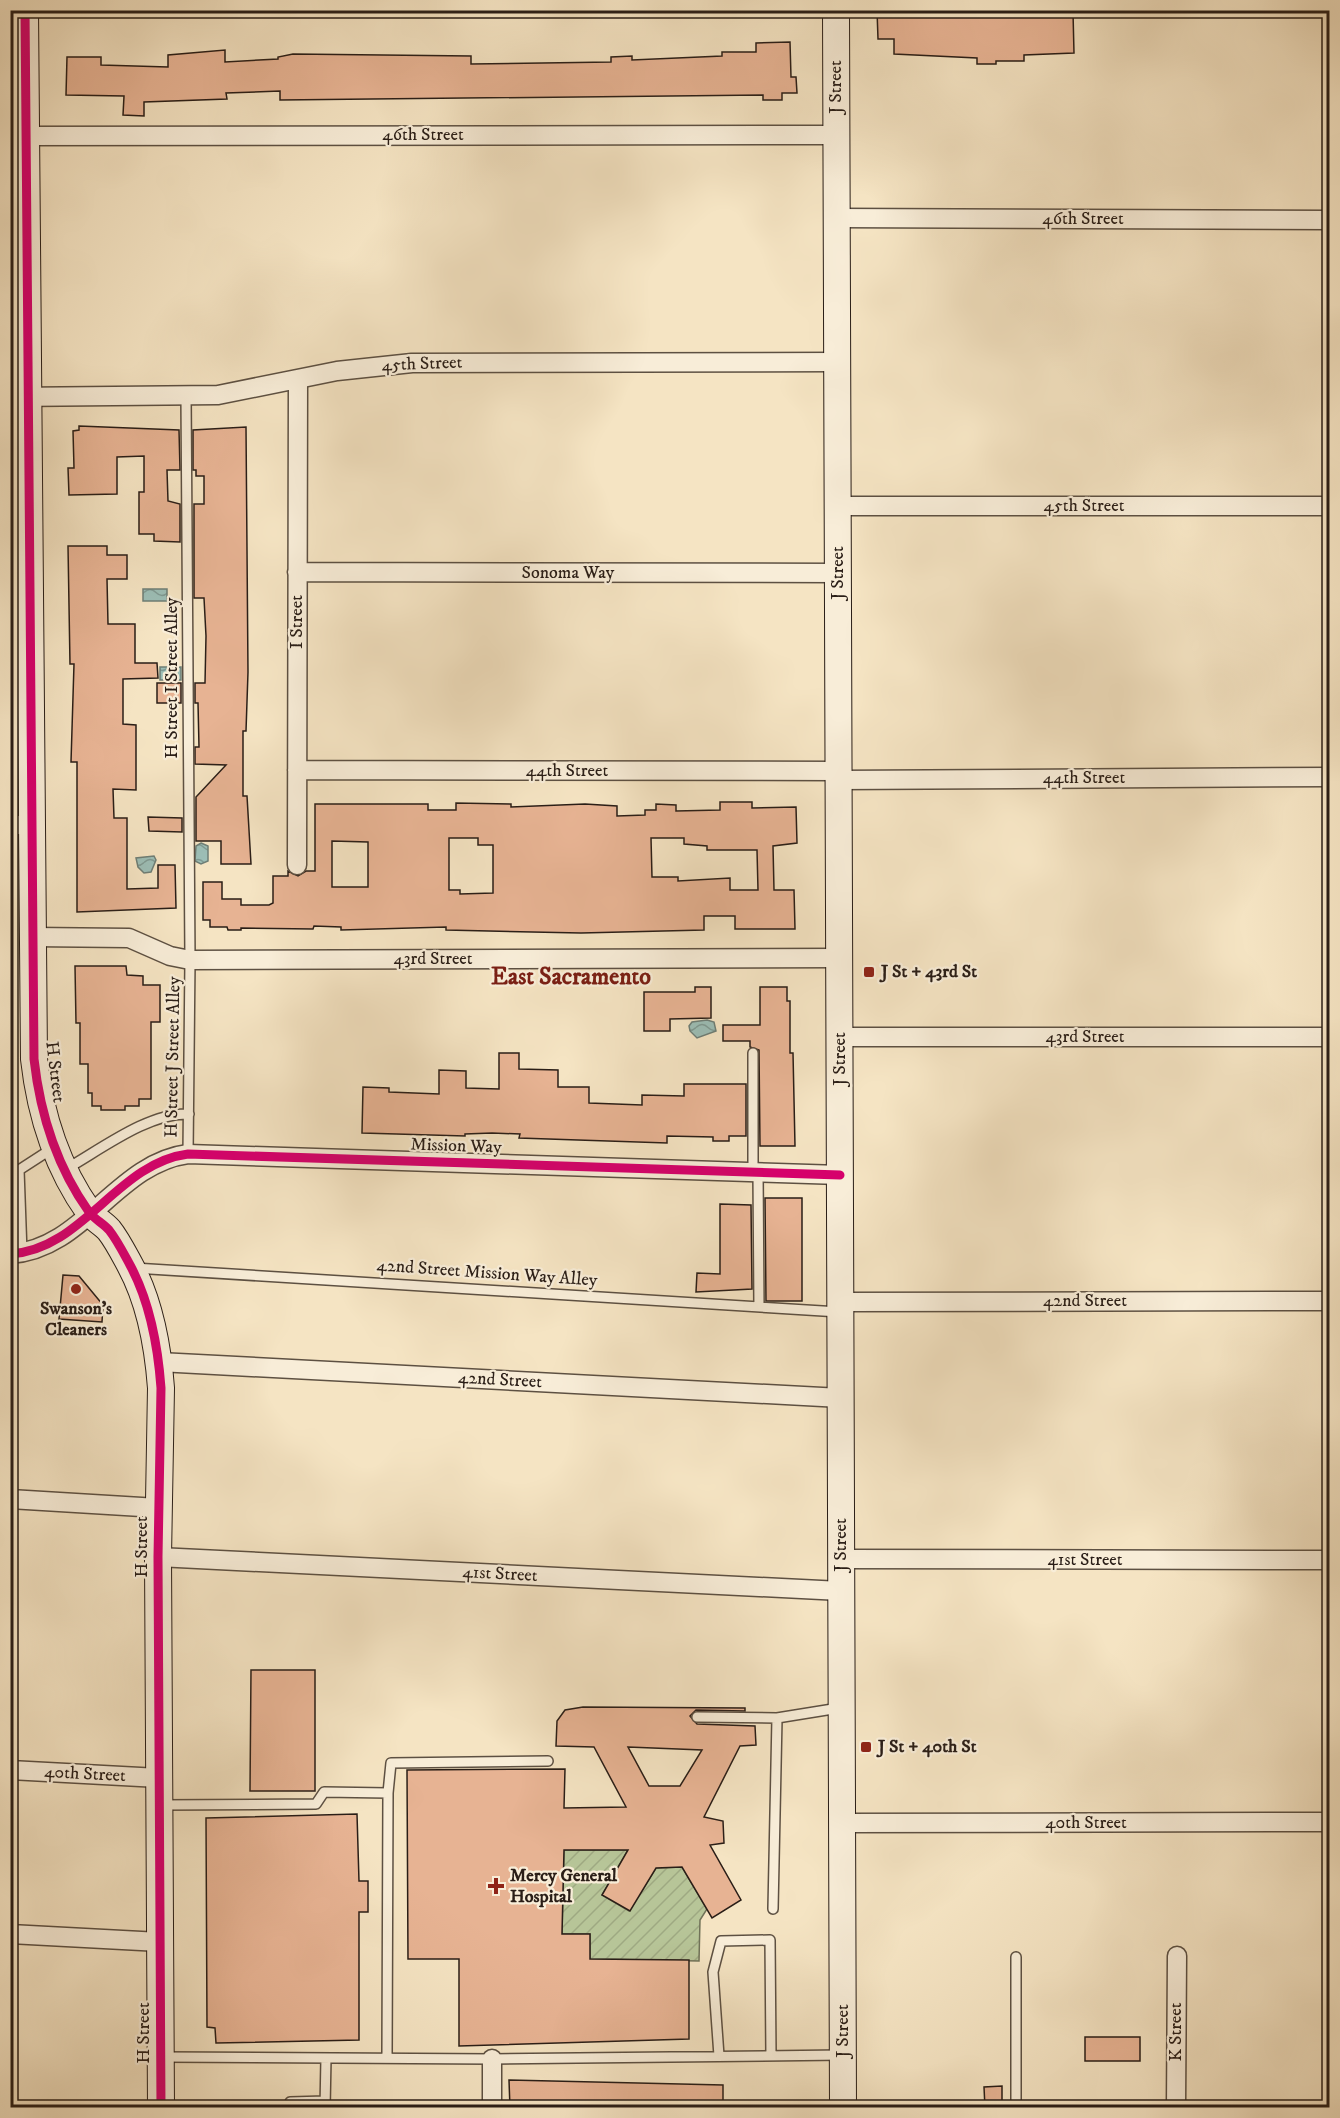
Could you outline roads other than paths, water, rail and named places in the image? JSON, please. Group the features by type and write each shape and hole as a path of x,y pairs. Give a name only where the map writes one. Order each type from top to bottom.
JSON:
{"main road":[{"name":"J Street","path":"836,10 843,2108"},
{"name":"H Street","path":"23,25 19,136 23,185 20,397 21,825 32,937 34,1059 37,1086 59,1159 90,1214 108,1229 132,1268 153,1328 159,1362 161,1409 158,1508 161,2108"}],"street":[{"name":"46th Street","path":"19,136 836,135"},
{"name":"46th Street","path":"837,218 1329,220"},
{"name":"45th Street","path":"20,397 218,395 356,368 412,363 837,362"},
{"name":"I Street","path":"297,866 298,379"},
{"name":"45th Street","path":"838,506 1329,506"},
{"name":"Sonoma Way","path":"297,572 838,573"},
{"name":"44th Street","path":"297,770 1329,777"},
{"name":"43rd Street","path":"32,937 129,938 170,956 190,960 839,958"},
{"name":"43rd Street","path":"840,1037 1329,1036"},
{"name":"Mission Way","path":"90,1214 146,1169 163,1160 188,1154 840,1175"},
{"path":"16,1254 54,1241 90,1214"},
{"name":"42nd Street","path":"841,1307 1329,1301"},
{"name":"42nd Street","path":"159,1362 841,1398"},
{"path":"10,1499 158,1508"},
{"name":"41st Street","path":"158,1557 842,1591"},
{"name":"41st Street","path":"841,1559 1329,1560"},
{"name":"40th Street","path":"10,1770 159,1778"},
{"name":"40th Street","path":"842,1823 1329,1822"},
{"path":"10,1934 160,1942"},
{"name":"K Street","path":"1176,2107 1177,1956"},
{"path":"492,2059 492,2108"}],"lane":[{"name":"H Street I Street Alley","path":"186,396 190,960"},
{"name":"H Street J Street Alley","path":"188,1154 190,960"},
{"path":"753,1053 759,1307"},
{"path":"16,1254 19,1170 59,1159 171,1115 189,1114"},
{"name":"42nd Street Mission Way Alley","path":"132,1268 759,1307 841,1307"},
{"path":"697,1717 777,1718 842,1707"},
{"path":"773,1909 777,1718"},
{"path":"387,2058 388,1793 391,1763 548,1761"},
{"path":"159,1804 316,1804 324,1792 388,1793"},
{"path":"719,2056 713,1972 721,1941 770,1940 771,2056"},
{"path":"1016,1957 1016,2108 1329,2107"},
{"path":"160,2057 492,2059 843,2055"},
{"path":"290,2102 325,2104 326,2058"}],"water":[{"path":"143,589 167,589 167,601 143,601"},
{"path":"160,667 181,667 181,680 160,680"},
{"path":"201,843 208,846 208,861 201,864 195,861 196,846"},
{"path":"154,856 156,860 151,872 144,873 138,867 136,858"},
{"path":"707,1020 714,1022 716,1031 697,1038 690,1031 689,1026 692,1022"}],"place":[{"name":"J St + 43rd St","path":"869,972"},
{"name":"Swanson's Cleaners","path":"76,1289"},
{"name":"J St + 40th St","path":"866,1747"},
{"name":"Mercy General Hospital","path":"496,1886"}],"district":[{"name":"East Sacramento","path":"571,977"}]}
